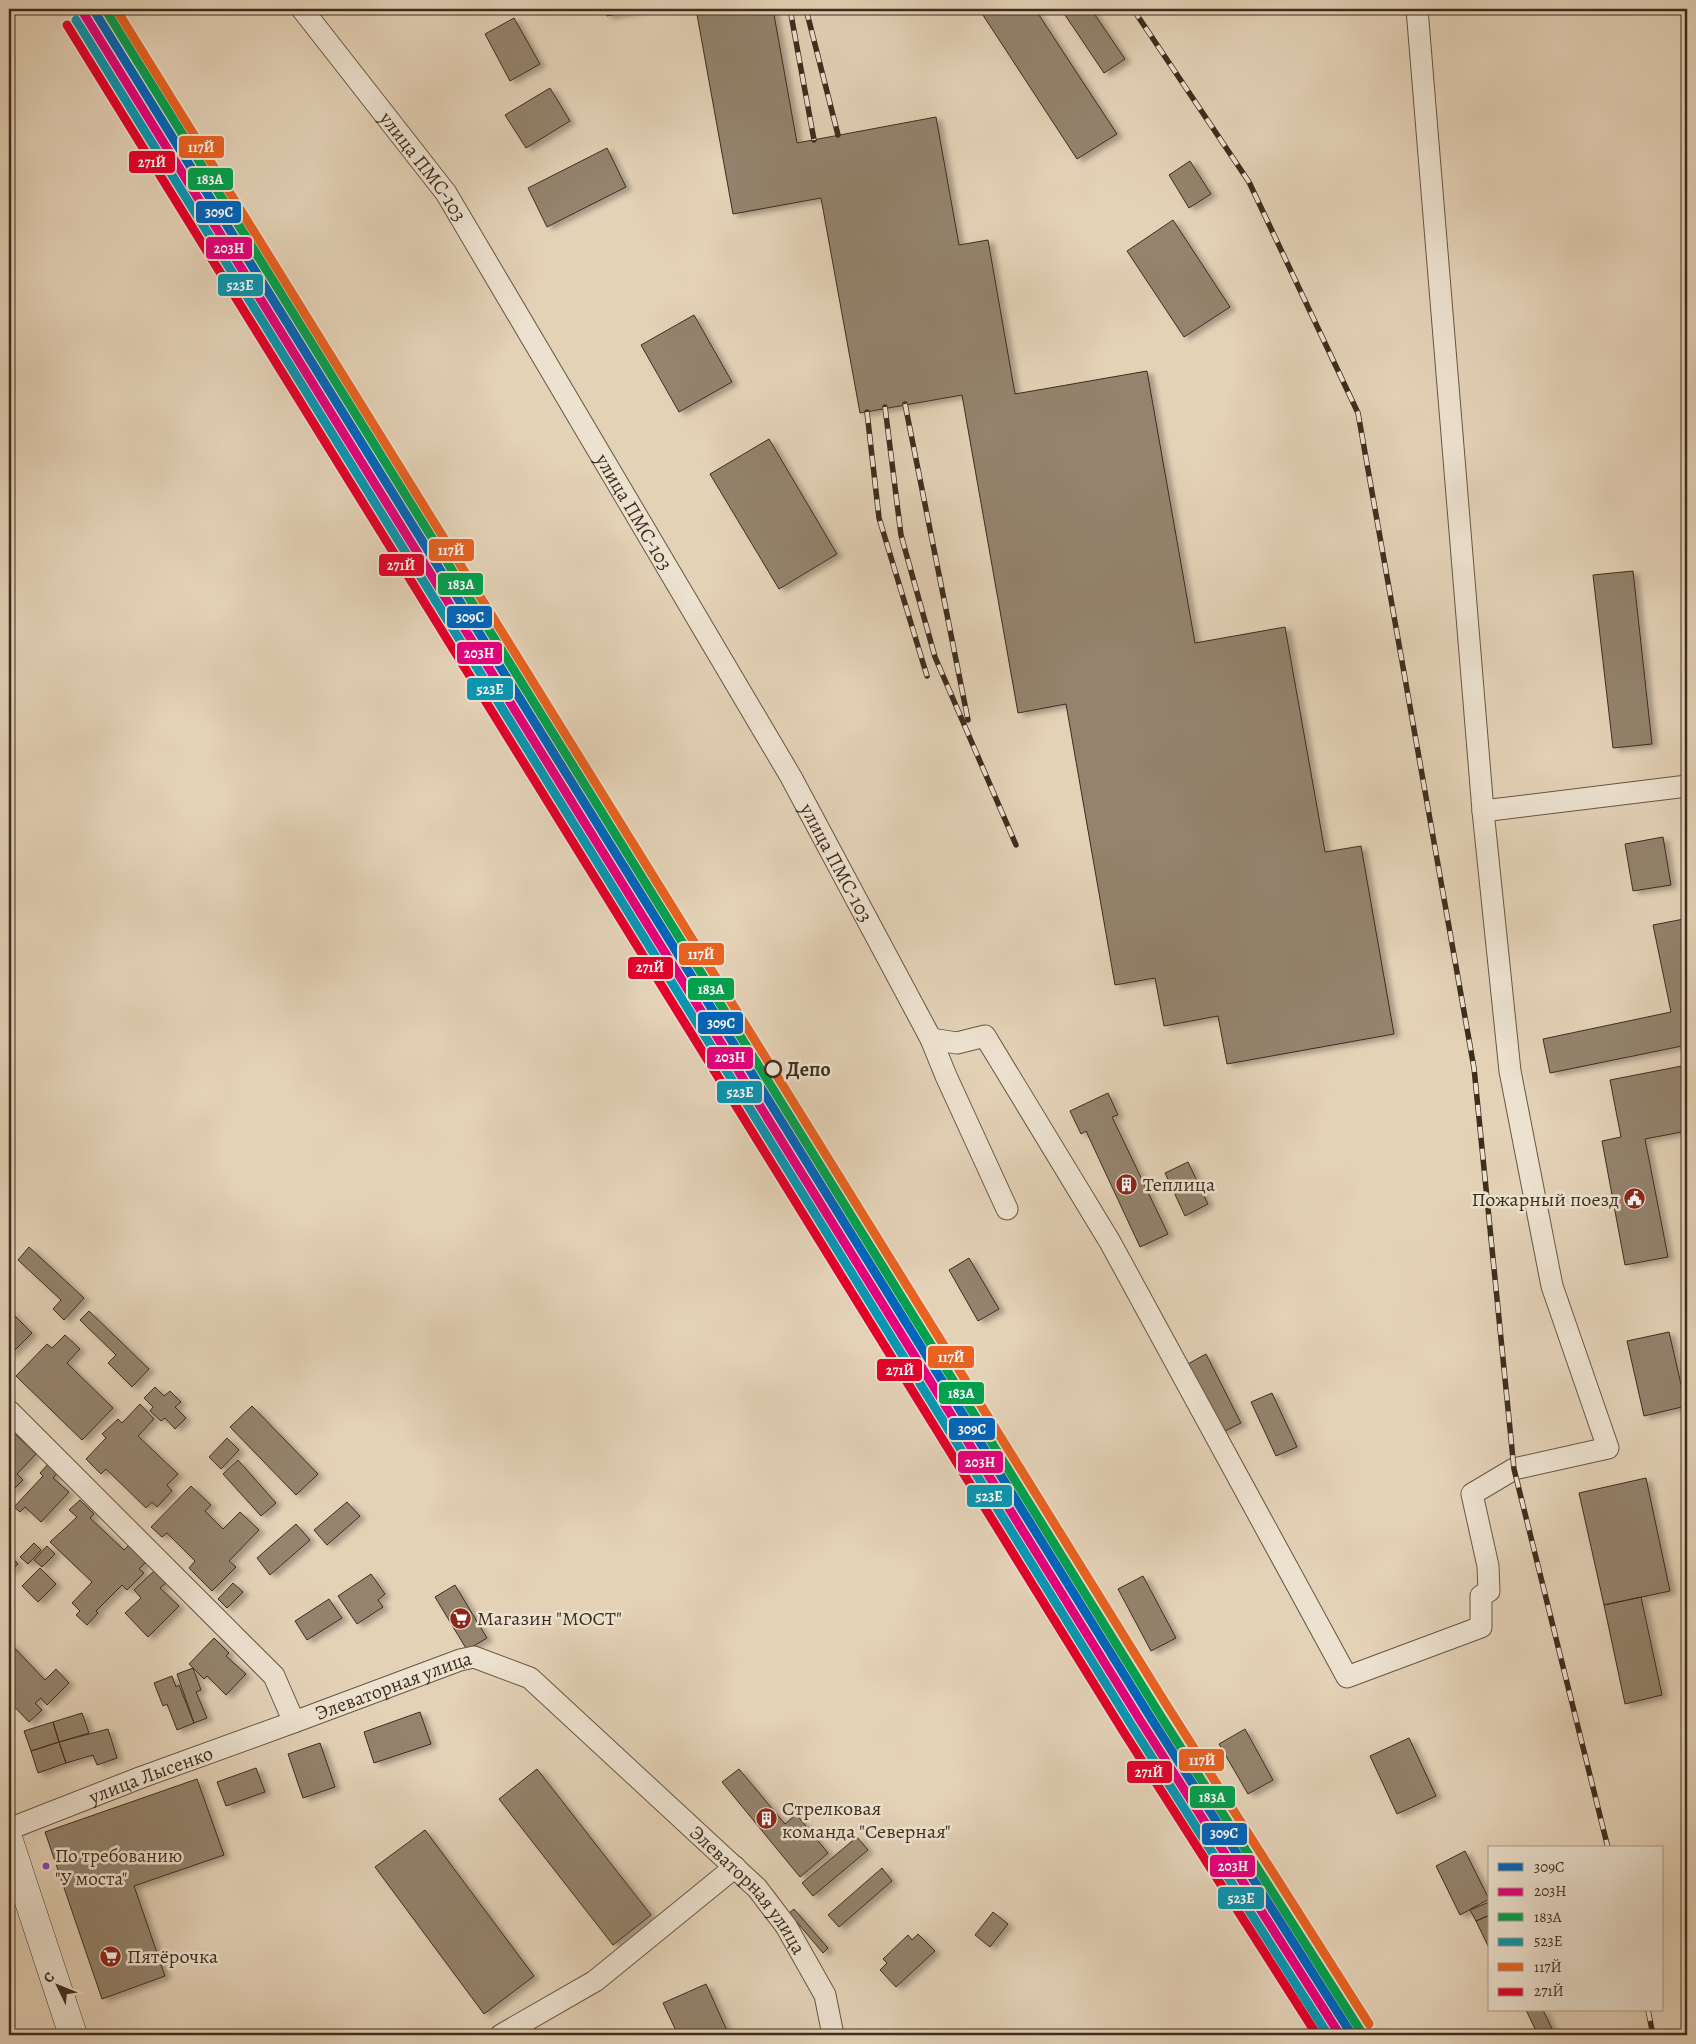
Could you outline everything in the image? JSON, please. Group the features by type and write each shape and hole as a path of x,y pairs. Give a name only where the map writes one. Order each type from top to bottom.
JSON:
{"main road":[{"path":"9,1840 72,2035"}],"street":[{"name":"улица ПМС-103","path":"302,9 446,193 791,778 931,1039 1007,1209"},
{"path":"931,1039 957,1043 985,1036 1110,1242 1347,1677 1480,1627 1481,1596 1489,1591 1488,1566 1472,1494 1514,1469 1608,1448 1552,1286 1510,1071 1483,811 1417,9"},
{"path":"1483,811 1687,786"},
{"name":"Элеваторная улица","path":"9,1411 274,1676 294,1722 460,1660 474,1657 530,1678 756,1888 786,1926 825,1995 833,2035"},
{"name":"улица Лысенко","path":"9,1829 142,1777 294,1722"},
{"path":"501,2035 595,1981 735,1867"}],"building":[{"path":"606,9 643,9 607,16"},
{"path":"696,9 773,9 797,143 936,117 959,245 988,240 1015,394 1147,371 1195,643 1285,627 1325,852 1361,846 1394,1034 1227,1064 1218,1016 1164,1026 1155,978 1115,985 1066,704 1018,713 962,395 860,413 821,198 733,214"},
{"path":"979,9 1035,9 1117,134 1077,159"},
{"path":"1061,9 1091,9 1125,59 1104,73"},
{"path":"514,18 540,64 510,81 485,34"},
{"path":"550,88 570,121 526,148 505,115"},
{"path":"607,148 626,187 547,227 528,188"},
{"path":"1190,161 1211,194 1189,208 1169,175"},
{"path":"1173,220 1230,307 1184,337 1127,251"},
{"path":"694,315 732,382 679,412 641,345"},
{"path":"769,439 837,554 779,589 710,474"},
{"path":"1633,571 1652,744 1613,748 1593,575"},
{"path":"1663,837 1671,885 1633,891 1625,844"},
{"path":"1684,919 1687,934 1687,1045 1550,1073 1543,1039 1671,1012 1653,925"},
{"name":"Пожарный поезд","path":"1687,1065 1687,1131 1645,1139 1668,1257 1625,1265 1602,1141 1621,1137 1610,1080"},
{"name":"Теплица","path":"1108,1093 1118,1115 1112,1117 1168,1234 1140,1247 1086,1131 1081,1134 1070,1111"},
{"path":"1188,1162 1208,1204 1185,1216 1165,1173"},
{"path":"29,1247 84,1298 64,1320 53,1309 61,1300 18,1260"},
{"path":"969,1258 999,1309 978,1321 949,1270"},
{"path":"9,1310 32,1333 9,1356"},
{"path":"89,1311 149,1369 132,1387 108,1363 116,1355 80,1320"},
{"path":"1669,1332 1686,1406 1644,1416 1627,1341"},
{"path":"65,1335 80,1349 67,1363 113,1408 82,1440 16,1376 47,1344 52,1348"},
{"path":"1206,1354 1241,1423 1221,1433 1186,1365"},
{"path":"155,1387 164,1396 170,1391 181,1402 175,1407 186,1418 175,1429 165,1418 161,1421 150,1411 153,1407 144,1398"},
{"path":"1272,1393 1297,1447 1276,1456 1251,1402"},
{"path":"140,1404 154,1419 138,1436 178,1474 167,1485 172,1491 157,1507 152,1502 146,1508 106,1469 101,1474 86,1459 106,1438 102,1434 118,1419 122,1423"},
{"path":"252,1406 318,1474 296,1495 230,1427"},
{"path":"11,1430 36,1454 17,1474 23,1480 11,1492 9,1490 9,1432"},
{"path":"227,1438 239,1450 221,1469 209,1457"},
{"path":"238,1460 276,1503 261,1516 223,1474"},
{"path":"50,1462 59,1471 53,1478 69,1492 41,1522 25,1507 20,1512 14,1507 43,1476 40,1473"},
{"path":"1646,1478 1670,1591 1604,1605 1579,1493"},
{"path":"191,1486 211,1505 205,1511 223,1529 240,1512 259,1530 229,1561 236,1567 212,1591 189,1568 195,1561 167,1533 162,1537 151,1527"},
{"path":"80,1500 94,1514 90,1518 124,1550 129,1545 146,1562 139,1569 144,1573 127,1590 122,1585 96,1611 98,1613 87,1625 76,1615 80,1611 72,1603 92,1582 50,1542 77,1517 69,1510"},
{"path":"347,1502 360,1516 327,1545 314,1530"},
{"path":"296,1524 310,1540 270,1575 257,1558"},
{"path":"34,1543 41,1550 28,1564 20,1557"},
{"path":"47,1546 55,1554 42,1567 34,1560"},
{"path":"9,1554 18,1564 9,1572"},
{"path":"40,1568 56,1584 38,1602 22,1586"},
{"path":"155,1570 167,1582 160,1588 179,1606 148,1637 125,1613 141,1598 134,1590"},
{"path":"371,1574 385,1594 378,1600 383,1607 357,1624 338,1596"},
{"path":"1143,1576 1176,1638 1151,1651 1118,1589"},
{"path":"233,1583 243,1592 227,1608 218,1599"},
{"name":"Магазин \"МОСТ\"","path":"455,1585 487,1638 467,1650 435,1597"},
{"path":"1641,1597 1662,1695 1625,1704 1604,1605"},
{"path":"329,1599 342,1618 307,1640 295,1621"},
{"path":"214,1638 229,1653 226,1656 246,1674 226,1695 207,1676 204,1679 189,1664"},
{"path":"9,1642 45,1680 56,1669 69,1683 47,1705 41,1698 35,1703 42,1710 29,1722 9,1701"},
{"path":"193,1668 201,1690 196,1692 207,1718 194,1723 177,1674"},
{"path":"172,1676 176,1687 179,1685 194,1723 177,1730 167,1704 163,1706 154,1683"},
{"path":"420,1712 431,1744 374,1763 364,1732"},
{"path":"82,1713 89,1733 59,1742 53,1722"},
{"path":"53,1722 59,1742 31,1751 24,1731"},
{"path":"108,1729 117,1758 97,1765 93,1755 66,1763 59,1742"},
{"path":"1245,1729 1273,1780 1248,1794 1219,1744"},
{"path":"1409,1738 1436,1796 1397,1814 1370,1756"},
{"path":"59,1742 66,1763 38,1773 31,1751"},
{"path":"320,1743 335,1787 303,1798 288,1754"},
{"path":"256,1768 265,1792 226,1806 217,1782"},
{"path":"537,1769 651,1915 613,1945 499,1799"},
{"name":"Стрелковая команда \"Северная\"","path":"739,1769 785,1824 796,1814 828,1853 800,1877 722,1782"},
{"path":"197,1779 224,1855 134,1886 165,1976 102,1999 45,1832"},
{"path":"425,1830 534,1976 484,2014 375,1867"},
{"path":"857,1837 868,1850 813,1896 802,1883"},
{"path":"1465,1851 1488,1900 1460,1915 1436,1866"},
{"path":"882,1868 892,1881 839,1927 828,1915"},
{"path":"1488,1902 1488,1916 1476,1921 1470,1910"},
{"path":"794,1909 828,1948 823,1953 789,1913"},
{"path":"993,1912 1008,1924 990,1947 975,1935"},
{"path":"1488,1916 1488,1946 1476,1921"},
{"path":"918,1934 935,1951 896,1987 880,1970 887,1963 883,1959 908,1935 912,1940"},
{"path":"706,1984 729,2035 678,2035 663,2003"},
{"path":"1527,2012 1544,2012 1555,2035 1538,2035"}],"railway":[{"path":"790,9 814,140"},
{"path":"806,9 838,135"},
{"path":"1133,9 1249,182 1358,413 1474,1068 1514,1469 1608,1846"},
{"path":"905,404 968,720"},
{"path":"885,407 901,535 935,657 1016,845"},
{"path":"867,412 879,518 927,676"},
{"path":"1648,2012 1653,2035"}],"transit line":[{"name":"309С","path":"93,9 1149,1715 1352,2035"},
{"name":"183А","path":"105,9 1157,1710 1360,2030"},
{"name":"117Й","path":"116,9 1166,1704 1369,2024"},
{"name":"203Н","path":"84,14 1140,1720 1340,2035"},
{"name":"523Е","path":"76,20 1132,1726 1328,2035"},
{"name":"271Й","path":"67,25 1123,1731 1317,2035"}],"place":[{"name":"Депо","path":"773,1069"},
{"name":"Теплица","path":"1127,1184"},
{"name":"Пожарный поезд","path":"1635,1199"},
{"name":"Магазин \"МОСТ\"","path":"461,1618"},
{"name":"Стрелковая команда \"Северная\"","path":"766,1819"},
{"name":"По требованию \"У моста\"","path":"46,1866"},
{"name":"Пятёрочка","path":"111,1956"}]}
